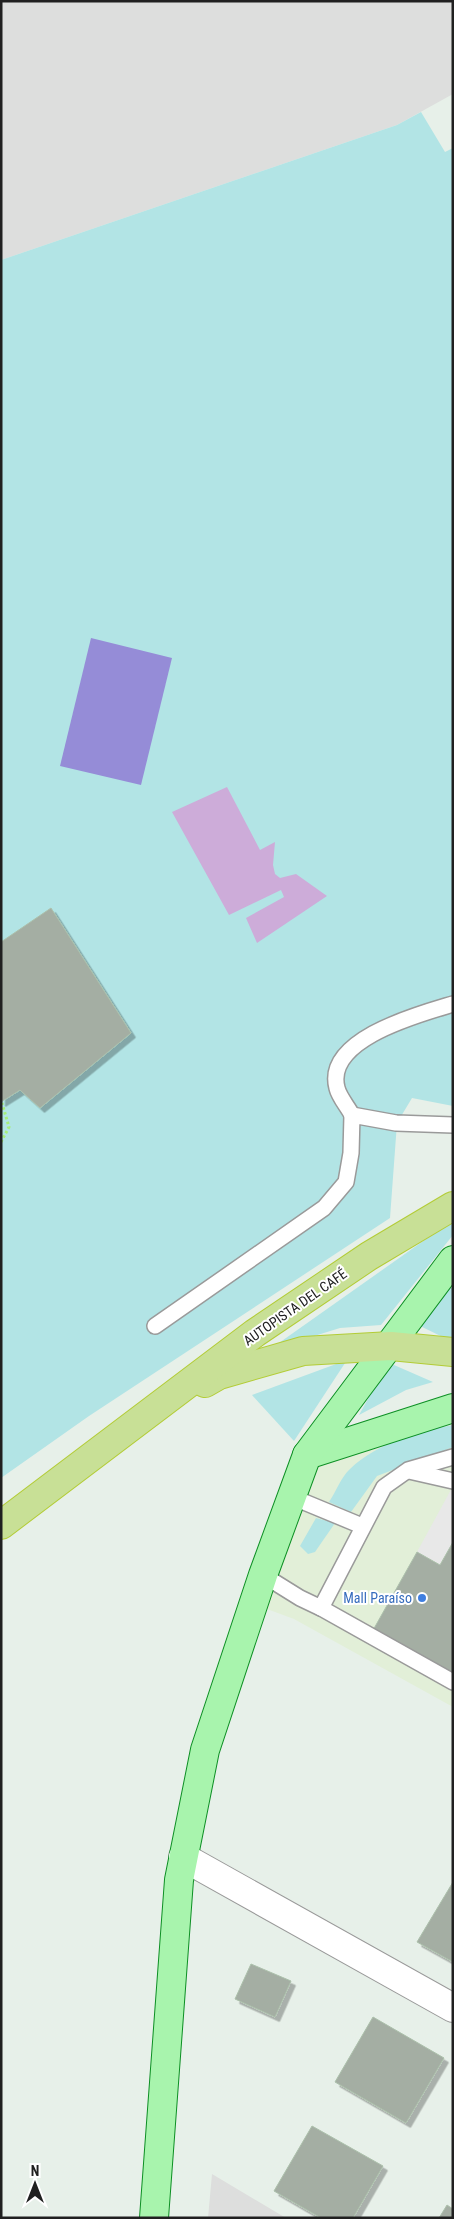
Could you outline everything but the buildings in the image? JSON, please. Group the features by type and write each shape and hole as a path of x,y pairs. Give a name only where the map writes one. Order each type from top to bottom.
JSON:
{"highway":[{"name":"AUTOPISTA DEL CAFÉ","path":"1,1525 263,1328 369,1256 453,1206"},
{"name":"AUTOPISTA DEL CAFÉ","path":"144,1419 219,1375 303,1351 391,1346 453,1352"}],"main road":[{"path":"154,2218 178,1890 205,1750 263,1575 307,1456 391,1346 453,1260"},
{"path":"307,1456 453,1408"}],"street":[{"path":"184,1857 453,2008"}],"lane":[{"path":"155,1326 324,1208 346,1182 351,1153 352,1115 337,1088 338,1066 352,1047 398,1020 453,1004"},
{"path":"352,1115 396,1123 453,1125"},
{"path":"322,1608 362,1526 384,1487 408,1470 453,1457"},
{"path":"408,1470 453,1481"},
{"path":"292,1497 362,1526"},
{"path":"263,1575 300,1598 322,1608 453,1682"}],"path":[{"path":"1,1142 8,1127 2,1103"}],"shaded area":[{"path":"1,1 453,1 453,94 397,125 1,260"},
{"path":"421,112 445,152 453,148 453,1106 412,1098 397,1123 390,1218 89,1416 1,1478 1,260 397,125"},
{"path":"91,638 172,658 141,785 60,766"},
{"path":"227,787 260,850 275,842 273,865 275,874 280,878 296,874 327,896 257,943 246,918 284,897 281,890 229,915 172,812"},
{"path":"453,1220 453,1235 381,1325 340,1328 269,1350"},
{"path":"448,1287 453,1288 453,1342 418,1325"},
{"path":"347,1360 294,1441 252,1395"},
{"path":"394,1365 433,1382 406,1390 359,1415 386,1367"},
{"path":"453,1408 453,1707 294,1619 253,1604 307,1455"},
{"path":"453,1425 453,1447 377,1476 351,1512 329,1502 347,1472 372,1452 412,1435"},
{"path":"453,1486 453,1542 440,1565 417,1552"},
{"path":"316,1518 335,1523 315,1552 308,1554 300,1546"},
{"path":"212,2174 286,2218 208,2218"}],"place":[{"name":"Mall Paraíso","path":"422,1598"}]}
